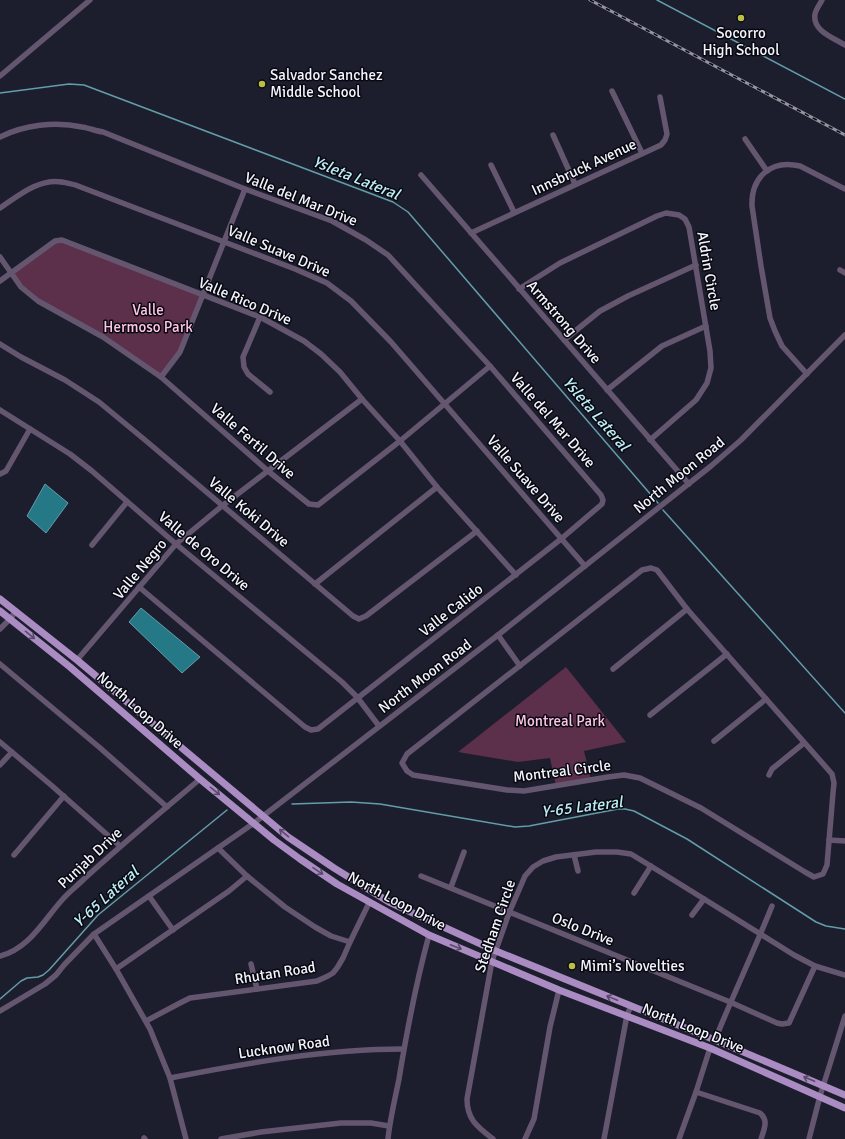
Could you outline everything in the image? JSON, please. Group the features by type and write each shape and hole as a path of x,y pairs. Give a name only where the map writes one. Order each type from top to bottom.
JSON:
{"main road":[{"name":"North Loop Drive","path":"0,598 77,660 288,837 389,902 496,951 715,1040 845,1095"},
{"name":"North Loop Drive","path":"0,611 274,840 337,884 369,903 429,935 559,990 710,1048 845,1108"}],"street":[{"path":"0,76 90,0"},
{"path":"822,0 816,10 816,23 822,31 845,45"},
{"path":"612,91 642,153"},
{"name":"Innsbruck Avenue","path":"471,233 661,145 666,137 667,131 660,97"},
{"name":"Valle del Mar Drive","path":"0,136 22,128 43,125 81,126 103,132 245,189 332,221 366,240 388,255 490,366 601,494 603,500 602,504"},
{"path":"553,135 575,184"},
{"path":"745,139 767,171"},
{"path":"807,374 782,346 775,332 768,309 752,198 753,190 757,181 770,168 781,164 796,164 845,189"},
{"path":"491,165 514,212"},
{"name":"Armstrong Drive","path":"421,175 688,484"},
{"name":"Valle Suave Drive","path":"0,208 30,188 45,183 61,182 78,186 224,241 295,269 327,284 351,301 391,342 585,566"},
{"path":"160,377 180,352 245,189"},
{"name":"Aldrin Circle","path":"519,289 560,263 657,216 666,213 679,215 687,223 696,265 710,351 710,376 705,388 696,400 650,440"},
{"name":"Valle Rico Drive","path":"0,281 55,241 62,240 260,317 304,340 340,372 400,441 437,488 516,575"},
{"name":"Valle Fertil Drive","path":"0,258 21,287 38,301 103,337 160,377 268,471 309,504 318,505 400,441 490,366"},
{"path":"564,340 600,311 628,296 696,265"},
{"path":"260,317 243,357 244,367 248,374 270,392"},
{"path":"607,390 662,346 706,326"},
{"name":"North Moon Road","path":"0,1010 45,984 56,975 94,934 254,823 498,635 688,484 741,440 845,335"},
{"name":"Valle Koki Drive","path":"0,344 65,380 99,402 353,616 359,619 366,616 477,531"},
{"name":"Valle Negro","path":"77,660 176,544 222,506 362,399"},
{"name":"Valle de Oro Drive","path":"0,410 70,454 342,682 357,697 379,726"},
{"path":"0,474 6,471 30,429"},
{"path":"315,584 437,488"},
{"path":"92,545 127,502"},
{"name":"Valle Calido","path":"139,587 299,722 311,730 318,728 516,575 602,504"},
{"name":"Montreal Circle","path":"651,568 657,570 687,609 727,654 832,774 834,783 827,865 823,874 814,877 701,808 640,778 624,775 608,776 524,791 508,790 413,775 407,771 402,763 407,754 642,570 651,568"},
{"path":"613,669 687,609"},
{"path":"0,629 16,611"},
{"path":"498,635 520,666"},
{"path":"650,715 727,654"},
{"path":"0,664 99,747 167,807"},
{"path":"714,741 766,699"},
{"path":"0,742 120,846"},
{"path":"769,775 772,769 804,743"},
{"path":"0,766 12,752"},
{"name":"Punjab Drive","path":"0,956 12,952 25,943 63,899 120,846 200,779"},
{"path":"14,855 64,796"},
{"path":"829,840 845,841"},
{"path":"218,848 247,876 284,907 331,936 350,942"},
{"path":"451,887 464,852"},
{"name":"Stedham Circle","path":"493,1139 474,1123 467,1106 473,1063 492,961 509,913 525,876 533,867 548,859 605,852 631,854 760,934 815,966 845,975"},
{"path":"574,855 578,871"},
{"path":"634,893 651,866"},
{"path":"116,969 229,891 247,876"},
{"name":"Oslo Drive","path":"421,876 730,1002 777,1023 789,1023 815,966"},
{"path":"149,896 173,930"},
{"path":"692,915 704,899"},
{"name":"Rhutan Road","path":"146,1021 190,998 317,981 328,976 333,973 343,958 369,903"},
{"path":"715,1040 772,906"},
{"path":"94,934 146,1021 161,1054 170,1078 186,1139"},
{"path":"388,1139 403,1049 419,971 429,935"},
{"path":"251,964 257,989"},
{"path":"525,1139 534,1119 550,1026 559,990"},
{"path":"604,1139 627,1016 631,1006"},
{"path":"809,1139 820,1096 845,1016"},
{"path":"679,1139 710,1048"},
{"name":"Lucknow Road","path":"170,1078 249,1063 352,1050 403,1049"},
{"path":"696,1092 760,1113 766,1120 761,1139"},
{"path":"221,1139 261,1132 341,1123 370,1123 389,1126"}],"green space":[{"name":"Valle Hermoso Park","path":"62,240 203,296 180,352 161,377 103,337 38,301 11,273 55,241"},
{"name":"Montreal Park","path":"566,667 626,742 584,751 591,780 556,786 550,758 518,762 458,752"}],"water":[{"path":"45,484 68,503 46,533 27,516"},
{"path":"141,608 200,657 182,673 129,622"}],"waterway":[{"path":"657,0 845,99"},
{"name":"Ysleta Lateral","path":"0,93 69,84 84,85 393,202 408,212 658,503"},
{"name":"Ysleta Lateral","path":"663,510 845,713"},
{"name":"Y-65 Lateral","path":"292,804 351,802 380,804 515,827 529,826 618,809 634,811 687,839 816,922 826,926 845,929"},
{"name":"Y-65 Lateral","path":"0,999 21,981 27,978 43,975 98,915 227,810"}],"railway":[{"path":"590,0 845,135"}],"place":[{"name":"Socorro High School","path":"741,18"},
{"name":"Salvador Sanchez Middle School","path":"262,84"},
{"name":"Mimi’s Novelties","path":"572,966"}]}
